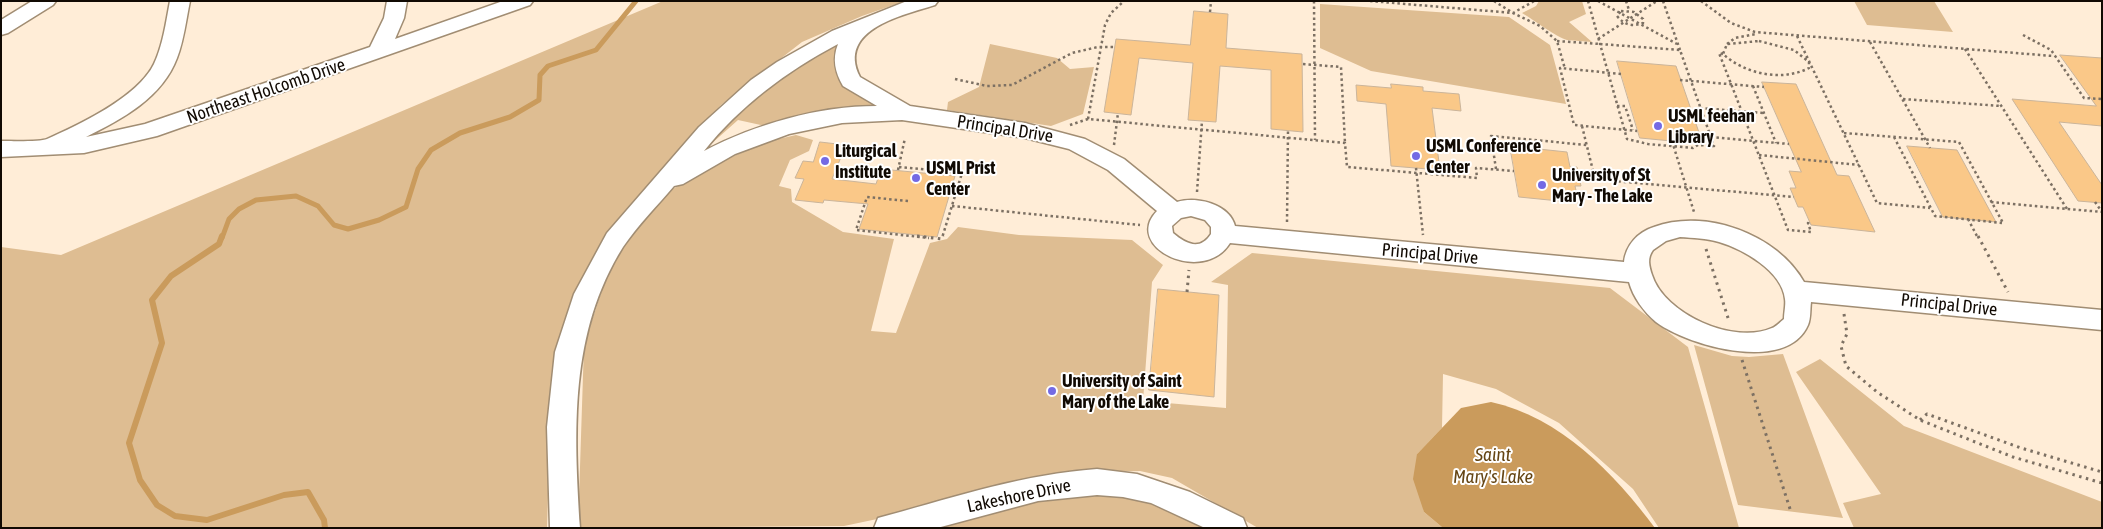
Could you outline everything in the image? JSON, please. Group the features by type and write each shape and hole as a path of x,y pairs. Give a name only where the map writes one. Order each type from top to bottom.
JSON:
{"street":[{"path":"1,29 46,1"},
{"path":"44,149 122,108 158,75 165,63 180,1"},
{"path":"378,52 394,18 397,1"},
{"name":"Northeast Holcomb Drive","path":"1,149 44,149 84,145 149,131 523,1"},
{"path":"565,528 562,466 564,396 569,350 575,328 595,276 617,239 711,127 751,90 795,59 868,21 928,1"},
{"path":"868,21 850,39 844,56 846,72 851,80 905,114"},
{"name":"Principal Drive","path":"659,189 722,152 786,127 839,116 905,114 1045,133 1078,144 1134,177 1172,211"},
{"path":"1182,208 1203,209 1219,219 1224,234 1216,247 1208,252 1191,253 1177,250 1163,238 1160,230 1162,223 1172,211 1182,208"},
{"path":"1680,228 1699,228 1732,237 1758,249 1775,262 1788,276 1796,291 1799,304 1798,316 1793,326 1783,335 1770,341 1736,343 1713,339 1691,330 1670,318 1654,304 1642,289 1636,273 1636,260 1640,248 1650,238 1663,231 1680,228"},
{"name":"Principal Drive","path":"1224,234 1636,273"},
{"name":"Principal Drive","path":"1796,291 2102,320"},
{"name":"Lakeshore Drive","path":"889,528 1038,489 1084,483 1123,484 1166,495 1232,528"}],"path":[{"path":"1088,119 1105,24 1111,13 1124,1"},
{"path":"1210,12 1211,1"},
{"path":"1314,1 1315,140"},
{"path":"1370,1 1513,13 1534,1"},
{"path":"1494,1 1540,26 1557,41 1565,69"},
{"path":"1588,1 1627,139 1648,144 1714,146 1663,1"},
{"path":"1598,1 1677,44"},
{"path":"1626,1 1629,10"},
{"path":"1598,39 1656,1"},
{"path":"1701,1 1731,23 1755,33 1758,42"},
{"path":"1618,12 1629,10 1638,13 1643,19 1642,24"},
{"path":"1618,12 1618,19 1623,23 1632,26 1642,24"},
{"path":"1724,54 1727,44 1735,38 1755,33 2053,56"},
{"path":"1797,35 1878,203 1930,208"},
{"path":"2023,35 2050,50 2084,98 2102,99"},
{"path":"1557,41 1680,50"},
{"path":"1870,41 1930,148"},
{"path":"1727,44 1758,42 1780,45 1794,50 1810,62"},
{"path":"955,79 970,84 1000,86 1019,83 1050,63 1070,54 1101,46 1114,47"},
{"path":"1965,49 2067,209"},
{"path":"1810,62 1805,71 1791,74 1773,74 1751,70 1733,63 1724,54 1719,53 1788,230 1812,232 1808,224 1810,224"},
{"path":"1302,64 1341,67 1347,166 1477,178 1476,168 1514,171"},
{"path":"1621,74 1560,68 1574,125 1638,131"},
{"path":"1680,80 1764,87"},
{"path":"1753,86 1776,142"},
{"path":"1902,99 2002,106"},
{"path":"1617,106 1625,106 1632,130"},
{"path":"1700,108 1764,113"},
{"path":"1111,162 1118,114"},
{"path":"1045,133 1088,119 1345,143"},
{"path":"1197,192 1202,121"},
{"path":"1582,126 1595,179"},
{"path":"1287,240 1288,130"},
{"path":"1844,133 1959,142 2003,223 1935,216 1894,137"},
{"path":"1496,169 1491,136 1587,145"},
{"path":"1700,136 1789,144"},
{"path":"906,138 898,169 962,174 942,238 856,230 867,197 908,201"},
{"path":"1672,141 1693,210"},
{"path":"1759,155 1859,165"},
{"path":"1416,168 1425,253"},
{"path":"1580,178 1794,197"},
{"path":"948,198 954,198"},
{"path":"1991,202 2102,212"},
{"path":"2095,202 2102,212"},
{"path":"952,206 1137,224"},
{"path":"944,215 950,215"},
{"path":"1968,219 2019,312"},
{"path":"1187,292 1191,253"},
{"path":"1708,255 1791,512"},
{"path":"1837,294 1847,321 1847,334 1841,346 1846,366 1877,392 1920,420 2012,457 2102,483"},
{"path":"1920,420 1927,414 2021,448 2102,472"}],"shaded area":[{"path":"663,1 905,1 862,16 802,42 721,105 609,234 574,293 552,367 547,528 1,528 1,247 61,255"},
{"path":"1539,1 1582,1 1586,14 1569,22 1592,42 1562,38 1522,13 1536,6"},
{"path":"1854,1 1934,1 1953,32 1867,25"},
{"path":"1320,4 1509,17 1550,45 1566,104 1371,71 1320,48"},
{"path":"839,41 834,65 845,87 881,108 770,127 738,120 692,161 758,90"},
{"path":"990,44 1057,58 1070,69 1094,67 1083,114 1051,126 947,110 948,102 979,87"},
{"path":"796,135 813,140 809,151 790,160 779,186 791,189 792,202 843,232 894,239 871,331 896,333 930,243 947,239 958,227 1019,235 1132,240 1163,265 1152,282 1143,401 1226,408 1228,285 1211,282 1252,253 1610,288 1688,347 1739,528 1659,528 1633,489 1559,423 1496,389 1443,374 1442,428 1417,454 1424,512 1443,528 1258,528 1172,478 1140,471 1100,472 844,526 578,528 584,345 608,272 628,238 664,194 724,160 770,141"},
{"path":"1694,345 1732,356 1749,357 1783,354 1843,518 1738,505"},
{"path":"1820,359 1904,426 2102,502 2102,528 1854,528 1843,503 1881,494 1796,372"},
{"path":"1122,489 1215,528 918,528 1042,497"}],"water":[{"name":"Saint Mary's Lake","path":"1491,402 1516,409 1540,420 1584,450 1622,487 1655,528 1443,528 1424,512 1413,479 1417,454 1461,408"}],"building":[{"path":"1194,11 1228,14 1226,48 1302,54 1303,132 1271,129 1271,70 1220,66 1216,122 1188,120 1193,63 1139,58 1131,115 1104,112 1116,39 1190,45"},
{"path":"2060,55 2102,58 2102,126 2059,122 2102,185 2102,203 2078,201 2012,99 2096,106"},
{"path":"1617,61 1676,66 1703,144 1640,138"},
{"path":"1762,82 1796,84 1837,175 1849,176 1875,232 1811,225 1803,207 1798,207 1790,188 1796,188 1789,171 1801,172"},
{"path":"1391,84 1423,87 1423,91 1459,94 1461,111 1432,108 1440,170 1391,166 1386,104 1357,101 1356,85 1391,88"},
{"path":"820,142 846,145 832,179 876,184 881,169 955,176 937,237 859,229 868,204 824,200 823,203 795,200 804,179 795,178 803,161 813,162"},
{"path":"1510,146 1567,152 1570,167 1577,167 1581,186 1575,186 1579,203 1519,197"},
{"path":"1907,146 1957,150 1996,222 1943,217"},
{"path":"1158,289 1219,295 1214,397 1149,390"}],"waterway":[{"path":"222,238 229,219 239,209 256,200 296,196 318,206 334,225 348,229 379,220 406,207 418,169 431,150 460,133 510,117 539,100 540,75 548,66 596,50 636,1"},
{"path":"222,236 219,244 171,276 152,300 162,343 129,443 140,480 157,505 175,516 207,520 284,495 308,492 324,520 325,528"}],"place":[{"name":"USML feehan Library","path":"1658,126"},
{"name":"USML Conference Center","path":"1416,156"},
{"name":"Liturgical Institute","path":"825,161"},
{"name":"USML Prist Center","path":"916,178"},
{"name":"University of St Mary - The Lake","path":"1542,185"},
{"name":"University of Saint Mary of the Lake","path":"1052,391"}]}
